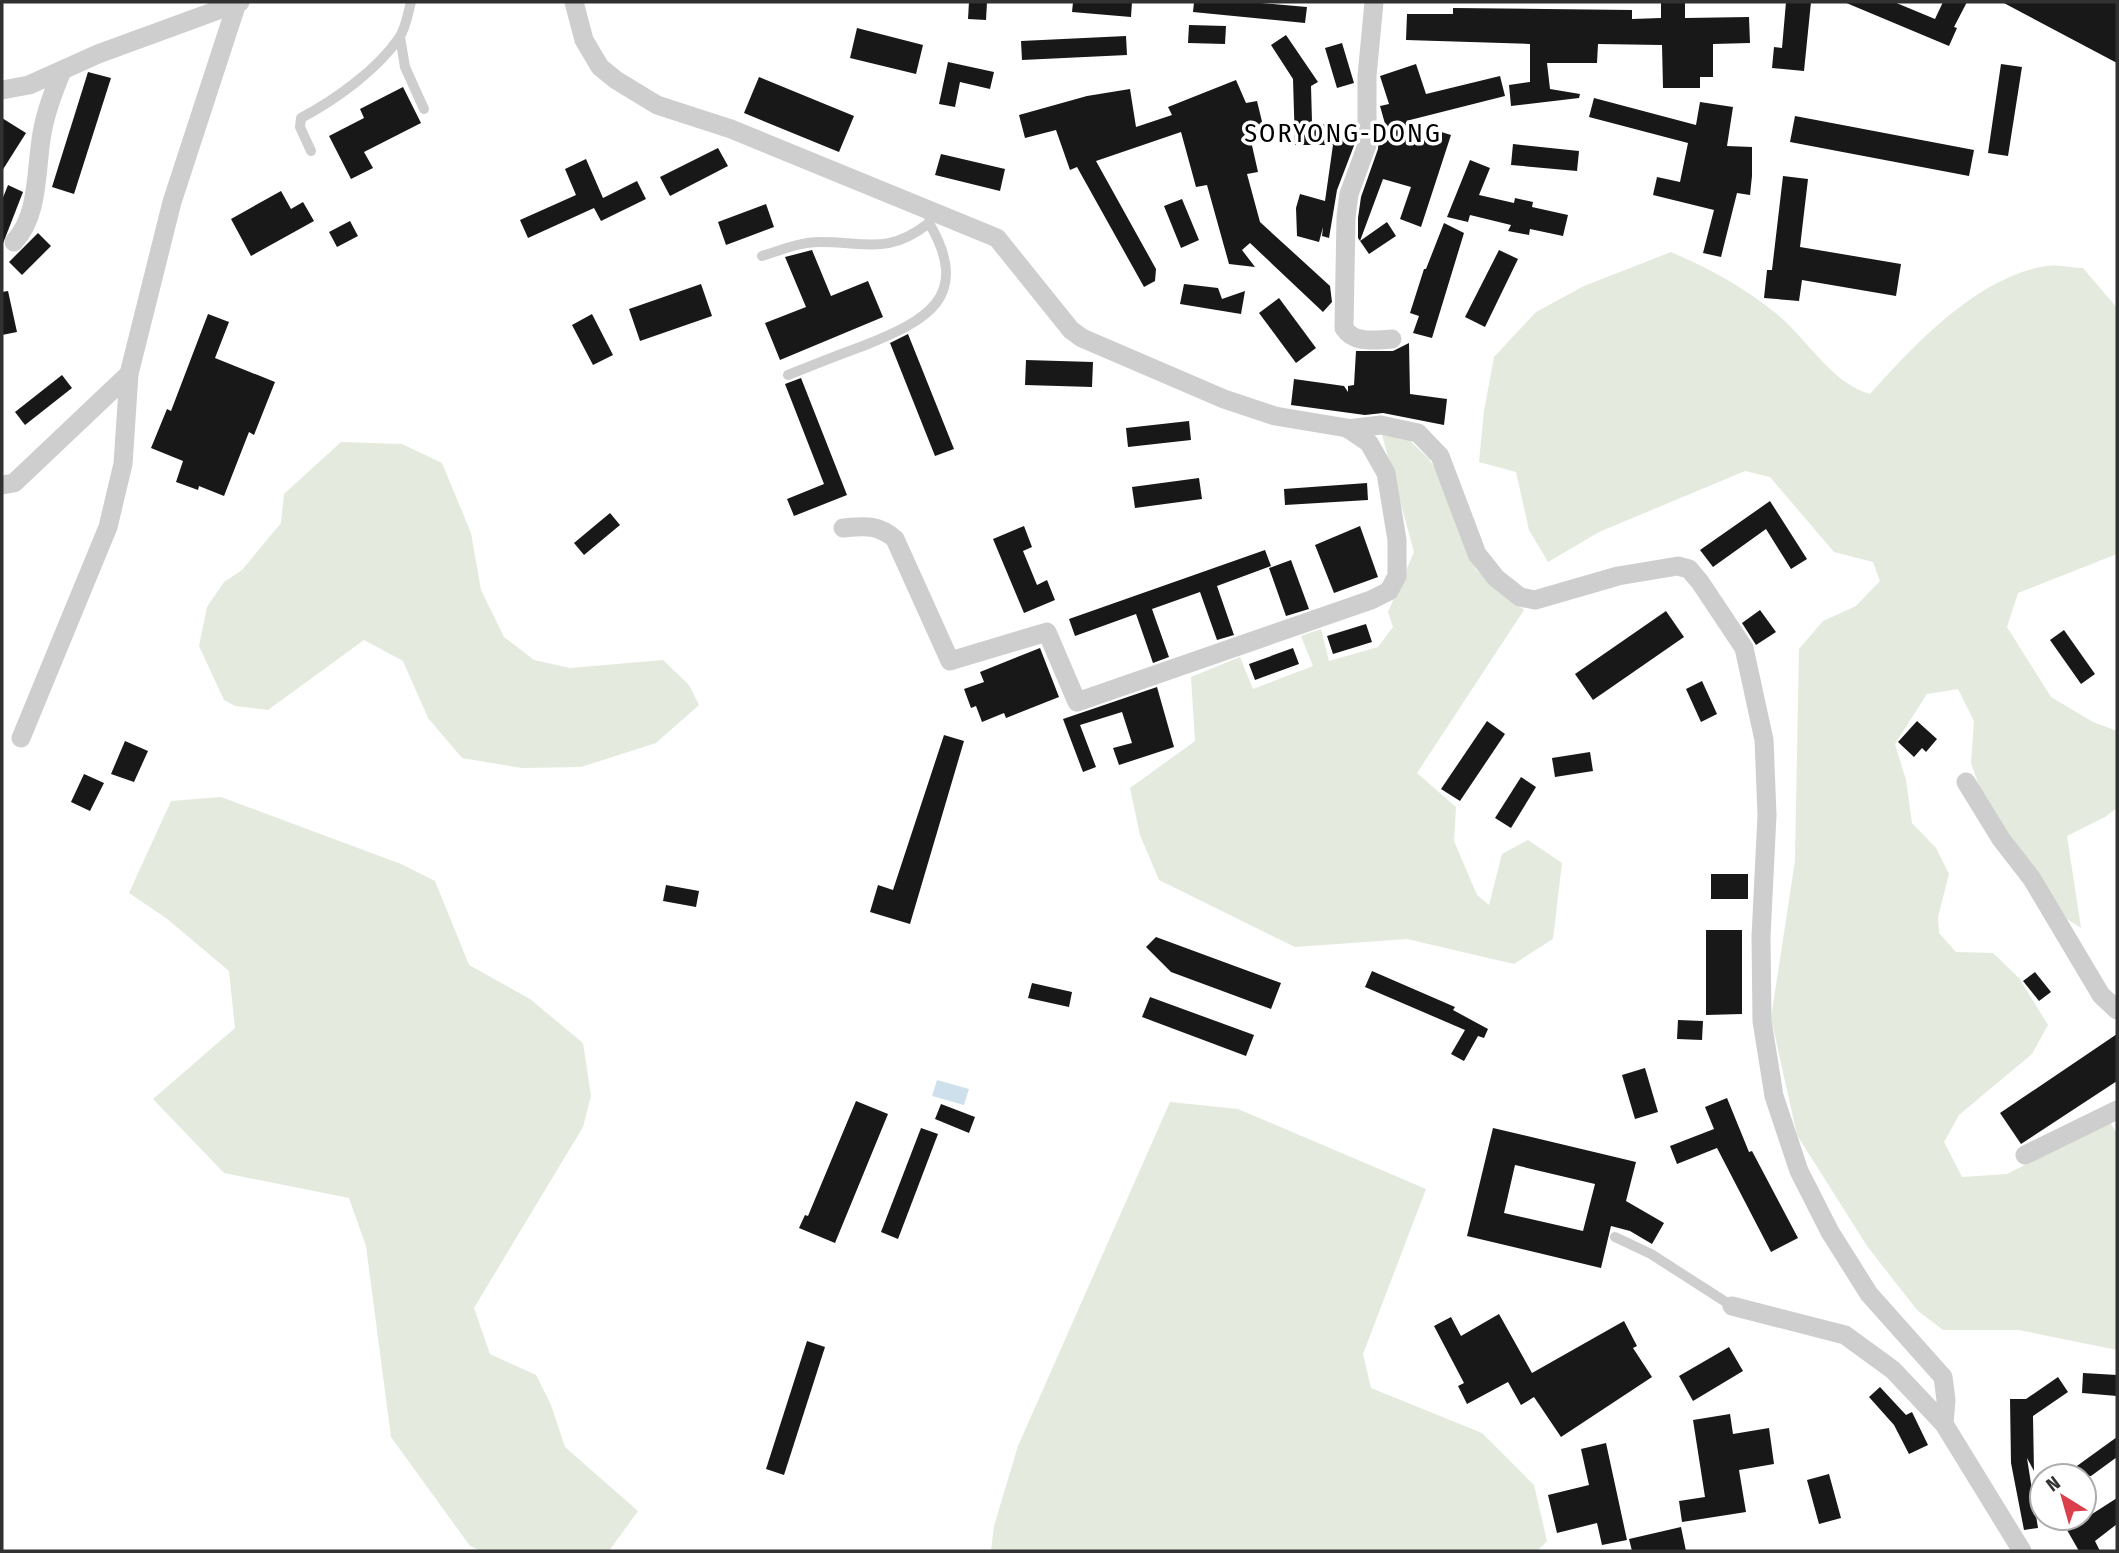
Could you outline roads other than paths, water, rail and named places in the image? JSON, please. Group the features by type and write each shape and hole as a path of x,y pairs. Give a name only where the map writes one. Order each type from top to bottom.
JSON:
{"street":[{"path":"2,90 29,85 98,54 239,2"},
{"path":"21,738 108,527 123,464 129,374 172,202 239,2"},
{"path":"574,2 584,40 600,67 615,80 657,105 731,129 930,217 997,238 1071,330 1082,338 1224,399 1275,416 1348,429 1381,425 1419,433 1440,456 1477,554 1496,578 1520,597 1535,600 1618,576 1678,566 1689,569 1744,648 1764,740 1768,815 1761,937 1762,1021 1774,1096 1799,1171 1830,1232 1868,1294 1943,1377 1946,1401 1944,1424"},
{"path":"1374,2 1367,76 1367,145 1349,194 1346,217 1344,328 1348,334 1364,340 1392,339"},
{"path":"14,242 24,232 30,217 43,128 49,102 62,71"},
{"path":"2,485 14,483 129,374"},
{"path":"843,528 870,526 884,530 895,540 950,661 1047,632 1077,702 1358,605 1389,591 1397,576 1397,540 1386,473 1369,443 1348,429"},
{"path":"1966,782 2001,839 2032,879 2101,995 2117,1010"},
{"path":"2025,1155 2117,1110"},
{"path":"1732,1306 1845,1335 1893,1370 1944,1424 2022,1551"}],"lane":[{"path":"411,2 400,37 405,67 424,109"},
{"path":"311,151 300,127 302,117 335,99 400,37"},
{"path":"762,256 798,244 820,242 868,246 908,239 930,217 946,268 943,290 931,311 908,328 788,375"},
{"path":"1615,1237 1651,1254 1732,1306"}],"water":[{"path":"937,1080 969,1089 964,1105 932,1096"}],"district":[{"name":"SORYONG-DONG","path":"1343,133"}]}
